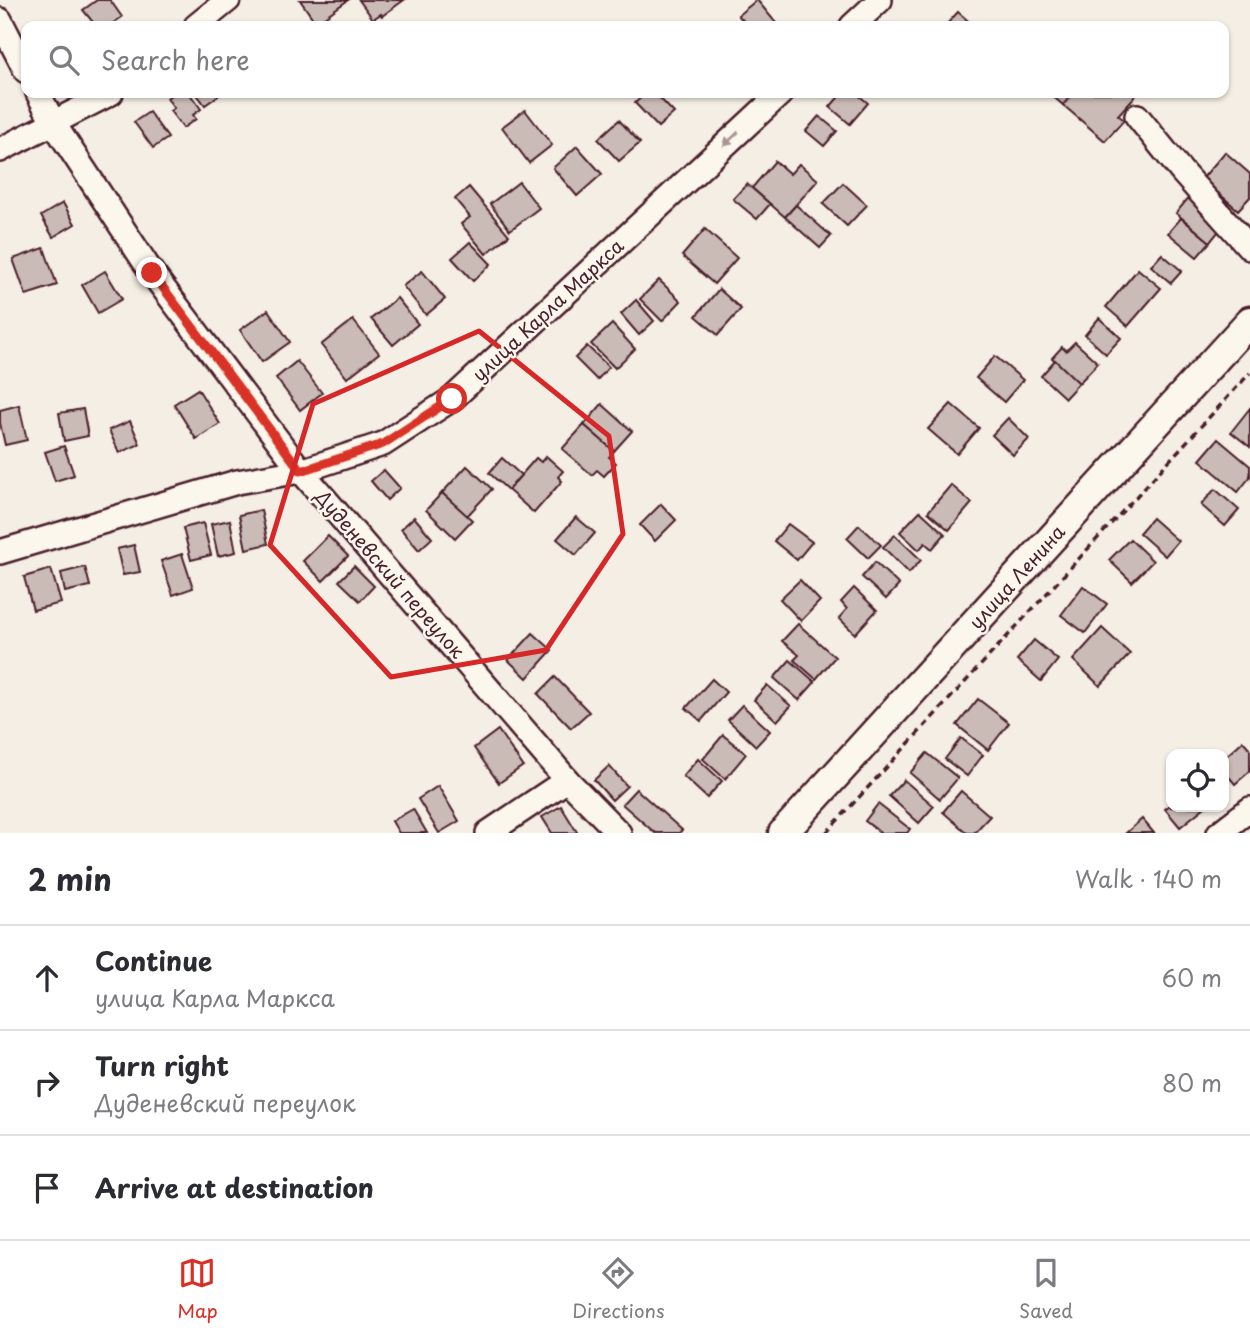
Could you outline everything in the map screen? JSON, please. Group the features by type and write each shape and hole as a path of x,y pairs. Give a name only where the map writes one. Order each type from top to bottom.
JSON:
{"main road":[{"name":"улица Ленина","path":"783,833 1250,321"}],"street":[{"path":"202,21 228,0"},
{"path":"857,21 880,0"},
{"path":"0,20 21,61"},
{"name":"Дуденевский переулок","path":"41,98 54,124 152,273 301,471 566,780 619,833"},
{"path":"0,150 102,98"},
{"name":"улица Карла Маркса","path":"0,552 237,482 301,471 383,444 452,399 776,98"},
{"path":"1137,116 1182,172 1250,248"},
{"path":"488,833 566,780"},
{"path":"1219,833 1250,809"}],"path":[{"path":"826,833 1250,373"}],"highlighted area":[{"path":"479,331 609,436 623,534 546,650 391,677 270,545 313,404"}],"building":[{"path":"97,0 110,0 122,17 116,21 92,21 83,10"},
{"path":"300,0 348,0 319,21 315,21"},
{"path":"359,0 404,0 382,16 381,14 373,19"},
{"path":"757,0 774,21 743,21 738,15"},
{"path":"958,12 968,21 950,21"},
{"path":"167,98 193,98 201,109 193,115 196,119 183,128 170,111 174,108"},
{"path":"200,98 215,98 205,105"},
{"path":"640,98 660,98 674,113 658,127 635,103"},
{"path":"838,98 862,98 868,103 850,124 830,107"},
{"path":"1055,98 1069,98 1063,105"},
{"path":"1069,98 1133,98 1118,115 1124,120 1105,141 1063,105"},
{"path":"525,110 552,145 529,163 502,127"},
{"path":"149,112 168,138 153,148 134,122"},
{"path":"819,116 837,131 824,146 806,131"},
{"path":"619,120 640,143 619,161 598,139"},
{"path":"577,146 602,174 577,196 553,168"},
{"path":"1225,152 1250,174 1250,197 1238,210 1202,179"},
{"path":"775,161 790,174 799,164 818,180 785,217 752,188"},
{"path":"519,182 539,208 510,230 490,204"},
{"path":"843,183 867,205 847,226 823,204"},
{"path":"747,184 770,204 757,219 733,199"},
{"path":"469,187 509,235 486,254 461,224 470,217 455,199"},
{"path":"1189,197 1223,226 1210,242 1176,213"},
{"path":"63,203 75,224 53,237 41,216"},
{"path":"796,205 831,236 820,248 785,217"},
{"path":"1181,218 1210,242 1197,257 1168,233"},
{"path":"705,229 737,258 714,284 682,256"},
{"path":"470,242 491,264 473,281 452,258"},
{"path":"44,248 57,285 26,295 13,259"},
{"path":"1162,254 1182,271 1171,283 1151,266"},
{"path":"1138,269 1161,288 1128,326 1106,307"},
{"path":"105,271 122,299 98,313 82,285"},
{"path":"422,271 445,299 426,315 403,286"},
{"path":"659,280 681,301 662,321 640,299"},
{"path":"719,289 741,309 718,335 696,316"},
{"path":"397,298 418,324 393,345 371,319"},
{"path":"636,300 654,321 639,335 621,314"},
{"path":"268,310 290,342 262,362 240,330"},
{"path":"1099,318 1121,338 1106,354 1085,335"},
{"path":"353,320 379,353 347,378 321,345"},
{"path":"612,324 635,349 615,368 591,344"},
{"path":"1075,342 1098,363 1079,383 1052,358 1062,347 1066,351"},
{"path":"587,346 609,367 597,380 575,358"},
{"path":"995,356 1023,380 1004,402 976,378"},
{"path":"1055,360 1079,383 1065,398 1041,376"},
{"path":"297,361 322,393 300,410 276,378"},
{"path":"198,389 220,424 196,439 174,404"},
{"path":"602,404 632,431 614,451 584,425"},
{"path":"951,404 979,428 957,454 928,429"},
{"path":"19,405 27,440 5,445 0,410"},
{"path":"1250,408 1250,447 1231,432"},
{"path":"83,409 88,436 64,441 59,413"},
{"path":"1008,418 1029,439 1013,455 992,435"},
{"path":"130,421 140,444 119,453 109,430"},
{"path":"584,425 614,451 609,457 616,463 604,476 597,470 592,475 562,449"},
{"path":"1218,439 1250,466 1250,477 1238,492 1200,460"},
{"path":"64,446 74,475 55,481 45,452"},
{"path":"546,456 563,471 558,477 562,481 534,513 508,490 536,458 541,462"},
{"path":"502,458 521,475 508,490 489,473"},
{"path":"467,466 492,489 467,516 442,493"},
{"path":"384,470 400,488 387,500 371,481"},
{"path":"951,485 972,503 949,530 928,512"},
{"path":"1215,489 1239,510 1225,526 1201,505"},
{"path":"442,493 472,520 455,538 426,510"},
{"path":"661,504 676,520 655,541 640,525"},
{"path":"261,510 268,544 246,549 239,515"},
{"path":"920,511 945,534 932,549 925,543 919,550 900,532"},
{"path":"414,517 432,538 419,550 401,529"},
{"path":"576,517 595,533 576,555 557,539"},
{"path":"1152,518 1178,541 1165,556 1139,533"},
{"path":"230,520 236,552 218,556 211,524"},
{"path":"203,523 211,555 191,560 183,528"},
{"path":"788,524 812,542 797,560 774,541"},
{"path":"859,525 881,545 868,558 847,538"},
{"path":"895,535 921,560 909,573 883,547"},
{"path":"328,536 348,556 323,581 303,561"},
{"path":"1130,539 1153,561 1132,582 1109,560"},
{"path":"134,545 140,572 123,575 117,549"},
{"path":"182,554 193,588 173,595 161,561"},
{"path":"875,562 899,585 886,599 862,577"},
{"path":"354,566 374,586 360,601 339,581"},
{"path":"85,567 90,586 65,592 61,573"},
{"path":"51,569 61,603 33,610 24,577"},
{"path":"800,580 820,601 801,621 780,599"},
{"path":"1083,586 1107,604 1085,633 1061,615"},
{"path":"854,588 877,610 855,634 839,618 847,609 841,602"},
{"path":"798,624 835,657 816,679 794,660 799,655 782,641"},
{"path":"1102,628 1130,654 1100,686 1073,660"},
{"path":"533,633 552,650 527,678 508,660"},
{"path":"1034,640 1058,660 1041,681 1017,660"},
{"path":"790,660 815,682 799,700 774,678"},
{"path":"555,677 589,712 571,728 538,694"},
{"path":"712,679 726,692 701,721 686,708"},
{"path":"767,685 791,706 777,721 754,700"},
{"path":"978,699 1009,723 988,750 957,725"},
{"path":"742,705 770,731 756,746 728,720"},
{"path":"498,730 523,766 499,783 474,748"},
{"path":"723,735 746,754 725,779 703,759"},
{"path":"961,738 983,755 967,776 945,759"},
{"path":"1243,741 1250,749 1250,771 1235,784 1229,777 1229,754"},
{"path":"927,753 958,778 940,799 910,773"},
{"path":"698,759 722,781 707,798 683,776"},
{"path":"609,766 627,786 612,800 594,780"},
{"path":"904,780 934,806 919,823 889,796"},
{"path":"438,786 459,821 439,833 418,799"},
{"path":"636,789 682,830 679,833 655,833 622,804"},
{"path":"961,791 990,816 974,833 967,833 943,812"},
{"path":"878,804 910,829 907,833 881,833 865,821"},
{"path":"561,806 576,833 552,833 542,817"},
{"path":"413,809 427,833 399,833 392,821"},
{"path":"1168,812 1199,812 1180,827"},
{"path":"1142,819 1154,833 1126,833"}],"route":[{"path":"152,273 301,471 383,444 452,399"}]}
